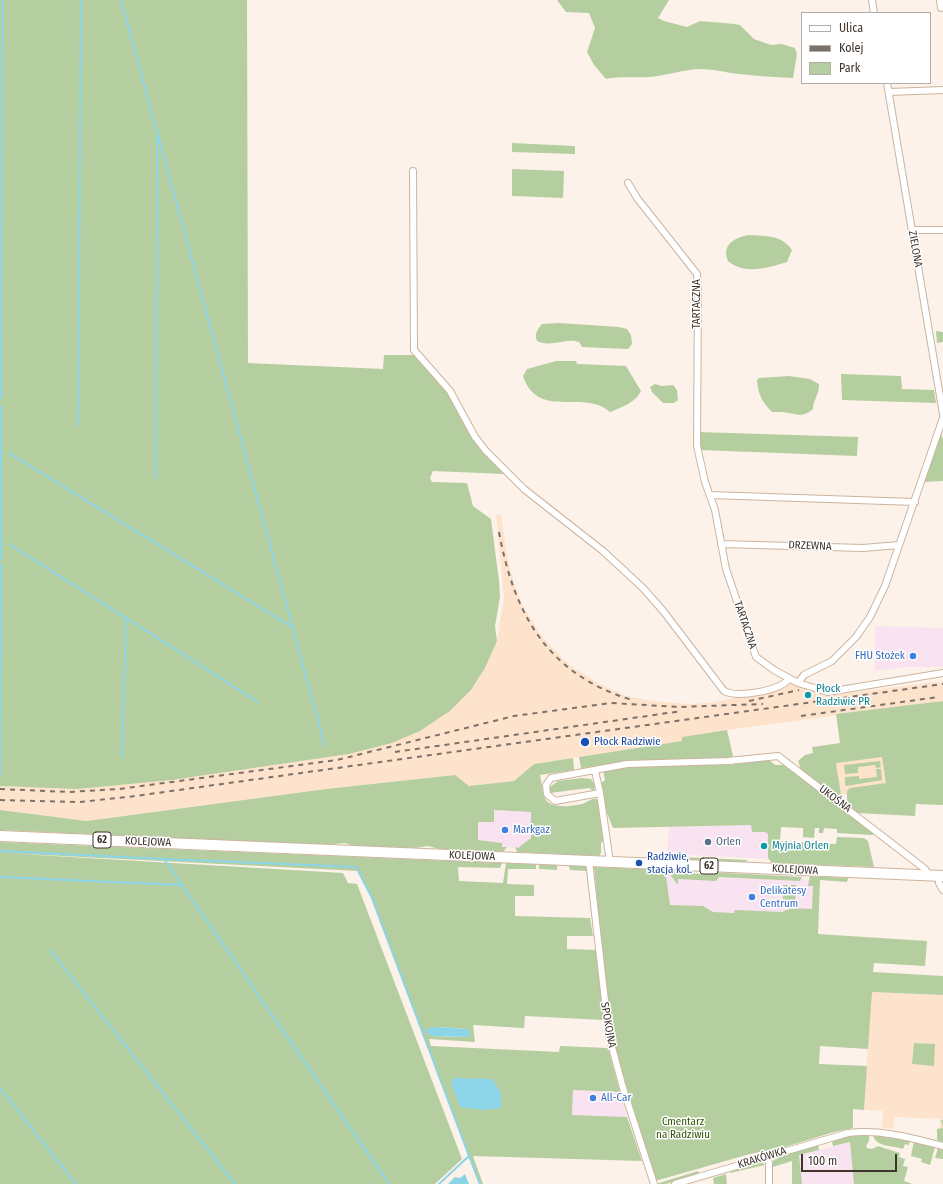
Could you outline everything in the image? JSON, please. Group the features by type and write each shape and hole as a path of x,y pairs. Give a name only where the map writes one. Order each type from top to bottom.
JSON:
{"main road":[{"name":"KOLEJOWA","path":"0,836 941,876"}],"street":[{"path":"872,0 874,12"},
{"path":"940,0 941,8"},
{"name":"ZIELONA","path":"887,84 943,414"},
{"path":"889,92 943,90"},
{"path":"413,171 414,350 450,391 480,445 524,489 604,551 643,588 664,612 724,691 735,694 759,692 783,684 789,679"},
{"name":"TARTACZNA","path":"628,183 642,204 697,274 696,440 715,510 726,569 754,653 758,659 789,679 820,690 835,691 943,673"},
{"path":"912,230 943,230"},
{"path":"798,683 804,674 832,661 863,628 883,591 943,418"},
{"path":"710,495 915,502"},
{"name":"DRZEWNA","path":"721,544 862,548 899,545"},
{"name":"UKOŚNA","path":"600,794 558,801 552,799 547,794 546,785 551,778 595,772 627,764 728,761 778,756 925,869 929,876"},
{"path":"595,772 600,794 610,862"},
{"name":"SPOKOJNA","path":"589,861 609,1036 622,1088 654,1184"},
{"path":"941,876 939,883 943,890"},
{"name":"KRAKÓWKA","path":"675,1184 836,1136 861,1132 900,1135 943,1146"},
{"path":"767,1157 769,1163 769,1184"}],"shaded area":[{"path":"496,515 501,515 507,557 517,593 524,608 541,635 562,658 574,668 598,683 626,696 652,701 689,704 709,703 776,690 791,683 825,696 943,681 943,701 727,730 682,737 682,741 534,764 514,781 469,786 455,775 326,789 87,821 0,810 0,786 23,787 172,780 349,754 392,743 420,731 450,711 471,690 485,668 497,641 504,597"},
{"path":"875,626 943,628 943,668 905,667 875,671"},
{"path":"889,750 895,788 841,795 835,758"},
{"name":"Markgaz","path":"493,810 531,812 531,838 518,848 502,847 502,843 478,840 478,822"},
{"path":"777,824 771,859 667,854 669,827"},
{"path":"665,874 820,880 818,921 670,915"},
{"path":"871,992 943,995 943,1140 937,1129 940,1128 940,1119 895,1117 893,1129 882,1127 883,1111 864,1110"},
{"path":"573,1090 620,1092 627,1117 572,1115"},
{"path":"858,1140 862,1184 792,1184 793,1157"}],"green space":[{"path":"0,0 247,0 248,363 383,369 384,355 413,355 445,389 478,446 504,474 433,471 430,478 432,482 467,483 473,506 491,519 500,597 495,626 497,641 485,668 471,690 450,711 420,731 392,743 349,754 172,780 77,789 0,786"},
{"path":"557,0 669,0 658,18 664,21 687,27 700,21 740,25 754,39 771,45 782,44 795,48 797,54 793,78 745,75 699,69 651,77 623,77 606,79 594,65 587,52 595,28 589,13 566,12"},
{"path":"512,143 575,146 575,154 512,152"},
{"path":"512,169 564,171 563,198 512,196"},
{"path":"749,235 773,237 783,241 792,250 787,262 764,268 749,269 741,268 728,261 726,250 728,246 734,240"},
{"path":"559,323 619,327 627,329 631,335 632,344 628,349 582,347 579,342 574,341 543,343 537,341 536,332 542,324"},
{"path":"936,331 943,332 943,342 937,343"},
{"path":"556,361 576,361 577,364 626,366 641,391 632,402 610,412 599,405 550,401 539,397 530,389 523,376 527,369"},
{"path":"841,374 901,376 902,389 934,390 936,403 842,400"},
{"path":"789,376 810,379 819,384 813,409 805,414 798,415 772,412 763,401 760,394 757,380 759,378"},
{"path":"655,384 662,386 673,385 677,390 678,400 674,403 663,403 652,392 650,387"},
{"path":"698,432 858,437 857,456 700,450"},
{"path":"941,434 943,439 943,481 923,482"},
{"path":"943,701 943,805 916,804 915,816 856,813 847,801 847,791 850,788 886,783 882,757 836,763 841,795 834,796 801,770 798,761 805,755 813,753 812,747 840,743 836,714"},
{"path":"727,730 733,756 731,758 581,768 579,757 682,741 682,737"},
{"path":"573,758 574,770 540,775 544,795 549,803 557,806 578,805 592,799 596,799 599,804 604,840 601,843 601,853 599,856 517,852 515,847 518,848 531,838 531,812 494,810 494,822 478,822 478,840 502,843 502,847 507,847 503,852 443,850 428,846 416,848 354,846 345,843 324,845 0,830 0,810 87,821 326,789 455,775 469,786 514,781 534,764"},
{"path":"769,760 775,765 787,765 877,833 872,835 837,833 837,829 824,828 823,833 819,833 819,828 815,828 814,838 803,837 803,828 781,827 780,841 836,844 837,837 864,838 868,841 874,867 772,863 768,858 768,834 765,832 752,832 751,825 613,828 607,813 601,783 605,780 603,770 624,766 719,762 732,765 740,761"},
{"path":"880,761 881,767 876,768 875,765 858,767 858,773 845,774 844,765"},
{"path":"876,769 881,769 882,780 846,786 845,777 859,776 859,779 877,777"},
{"path":"582,778 591,779 595,785 594,791 589,788 550,793 550,787 558,781"},
{"path":"0,842 502,863 500,868 458,867 459,881 503,883 506,863 536,864 536,869 508,869 507,884 534,885 534,896 515,896 515,916 590,918 593,936 567,936 567,949 597,950 604,1020 525,1016 524,1028 473,1025 475,1042 429,1039 431,1046 559,1052 560,1046 608,1048 620,1092 573,1090 572,1115 627,1117 642,1161 473,1156 483,1184 479,1184 369,893 359,871 3,853 343,873 348,883 357,884 462,1159 435,1184 0,1184","holes":["439,1027 468,1029 468,1037 432,1036"]},
{"path":"680,857 748,860 745,862 685,860"},
{"path":"539,865 557,865 557,870 539,869"},
{"path":"569,866 586,866 587,871 570,870"},
{"name":"Cmentarz na Radziwiu","path":"594,867 663,870 666,876 670,905 703,906 713,912 734,913 735,910 782,912 792,908 812,909 813,886 808,886 810,876 848,878 847,882 820,880 818,934 927,941 925,966 874,963 873,972 943,976 943,995 872,992 868,1049 820,1046 819,1064 867,1066 864,1110 853,1109 853,1128 834,1132 765,1153 760,1152 750,1154 655,1181 610,1034"},
{"path":"672,872 701,874 709,872 802,877 800,881 719,877 716,881 678,879 678,885 671,876"},
{"path":"783,885 796,885 795,905 783,906"},
{"path":"914,1043 935,1044 934,1066 912,1064"},
{"path":"943,1128 943,1142 937,1140 937,1129"},
{"path":"869,1135 869,1141 866,1146 867,1148 872,1149 878,1146 900,1153 899,1157 905,1159 903,1166 908,1167 904,1181 912,1184 854,1184 850,1142 833,1146 832,1141 850,1136"},
{"path":"873,1135 910,1141 909,1145 905,1144 903,1149 881,1144"},
{"path":"914,1141 935,1147 930,1165 921,1162 922,1159 911,1156"},
{"path":"818,1145 819,1150 799,1155 802,1184 792,1184 792,1161 773,1167 773,1161 781,1156"},
{"path":"938,1148 943,1150 943,1159 935,1158"},
{"path":"761,1162 765,1165 730,1173 730,1172"},
{"path":"698,1171 699,1174 666,1184 656,1184"},
{"path":"726,1174 727,1184 714,1184 713,1178"}],"water":[{"path":"439,1027 468,1029 470,1034 468,1037 432,1036 426,1032 425,1029"},
{"path":"455,1078 492,1079 501,1093 501,1108 483,1110 460,1107 451,1082"},
{"path":"465,1174 469,1184 448,1184 455,1177 460,1178"}],"waterway":[{"path":"1,398 3,0"},
{"path":"78,425 81,0"},
{"path":"121,0 325,746"},
{"path":"156,478 157,135"},
{"path":"1,407 1,560"},
{"path":"9,453 292,627"},
{"path":"9,544 126,618 122,757"},
{"path":"0,775 1,565"},
{"path":"126,618 258,702"},
{"path":"0,851 164,859"},
{"path":"182,885 164,859 356,867 372,898 469,1156"},
{"path":"0,877 182,885 389,1184"},
{"path":"50,950 235,1184"},
{"path":"0,1088 76,1184"},
{"path":"439,1184 469,1156 480,1184"}],"railway":[{"path":"499,532 514,589 525,614 539,637 557,657 577,674 602,689 632,700"},
{"path":"0,800 79,802 128,797 943,684"},
{"path":"749,701 799,690"},
{"path":"801,716 938,697"},
{"path":"0,789 69,792 119,789 337,760 514,716 611,703 679,707 763,704"},
{"path":"395,752 682,711"}],"place":[{"name":"FHU Stożek","path":"913,656"},
{"name":"Płock Radziwie PR","path":"808,695"},
{"name":"Płock Radziwie","path":"585,742"},
{"name":"Markgaz","path":"505,830"},
{"name":"Orlen","path":"708,842"},
{"name":"Myjnia Orlen","path":"764,846"},
{"name":"Radziwie, stacja kol.","path":"639,863"},
{"name":"Delikatesy Centrum","path":"752,897"},
{"name":"All-Car","path":"593,1098"}]}
